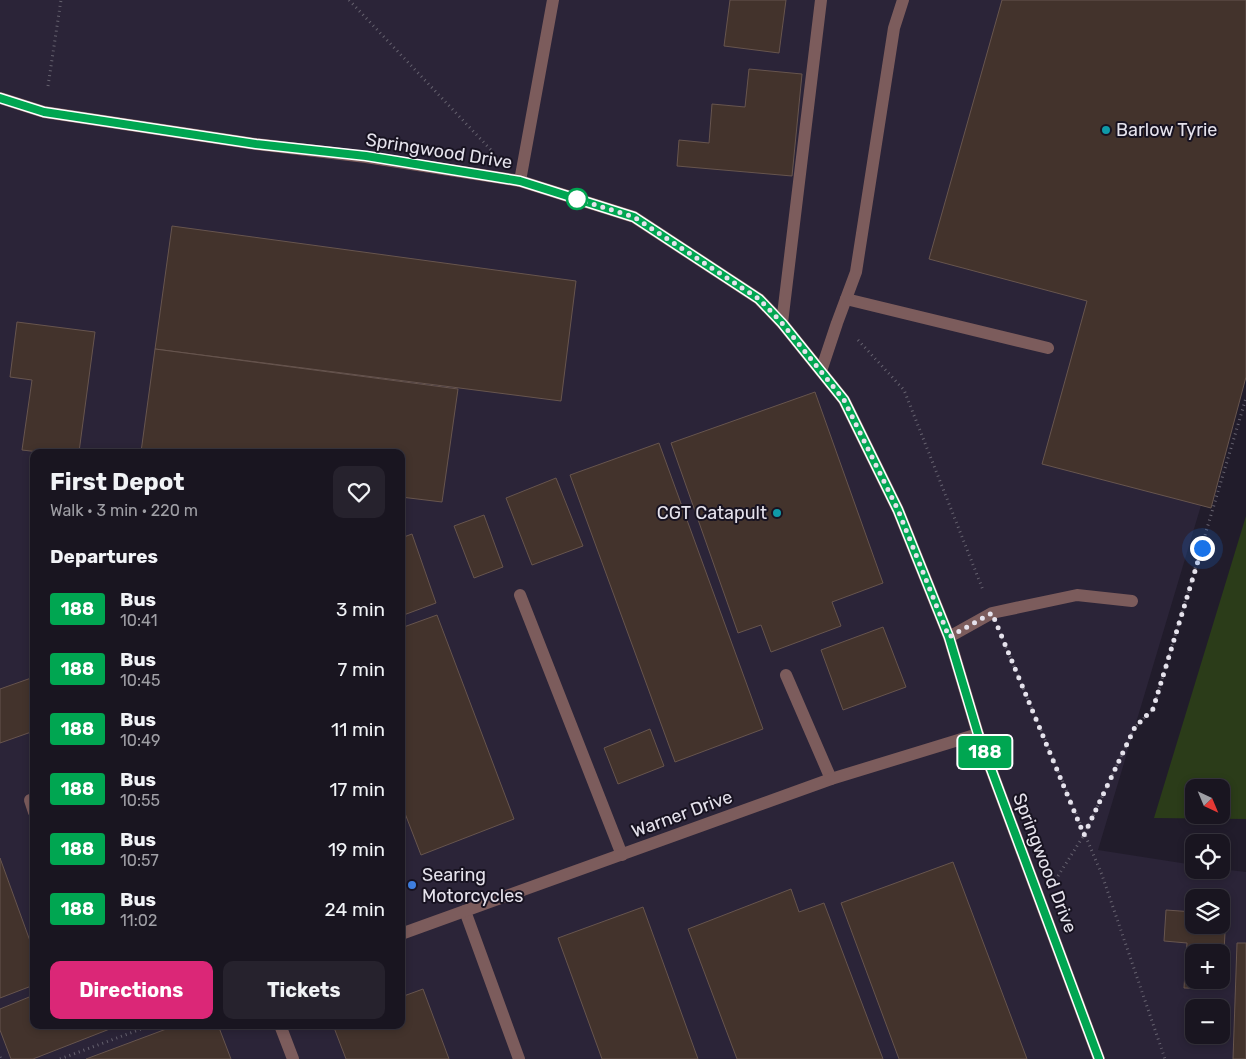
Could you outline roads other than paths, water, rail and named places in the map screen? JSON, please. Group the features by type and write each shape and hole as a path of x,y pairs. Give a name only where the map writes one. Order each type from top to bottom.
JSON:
{"street":[{"path":"520,181 553,0"},
{"path":"782,323 821,0"},
{"path":"821,371 856,272 894,28 903,0"},
{"name":"Springwood Drive","path":"0,98 44,112 256,144 366,156 520,181 634,217 759,299 782,323 844,400 898,510 949,637 978,734 1099,1059"},
{"path":"846,299 1048,348"},
{"path":"520,595 622,855"},
{"path":"949,637 992,613 1078,595 1132,601"},
{"path":"786,675 831,779"},
{"name":"Warner Drive","path":"405,933 831,779 978,734"},
{"path":"464,911 520,1059"},
{"path":"282,1029 293,1059"}],"place":[{"name":"Barlow Tyrie","path":"1106,130"},
{"name":"CGT Catapult","path":"777,513"},
{"name":"Searing Motorcycles","path":"412,885"}]}
